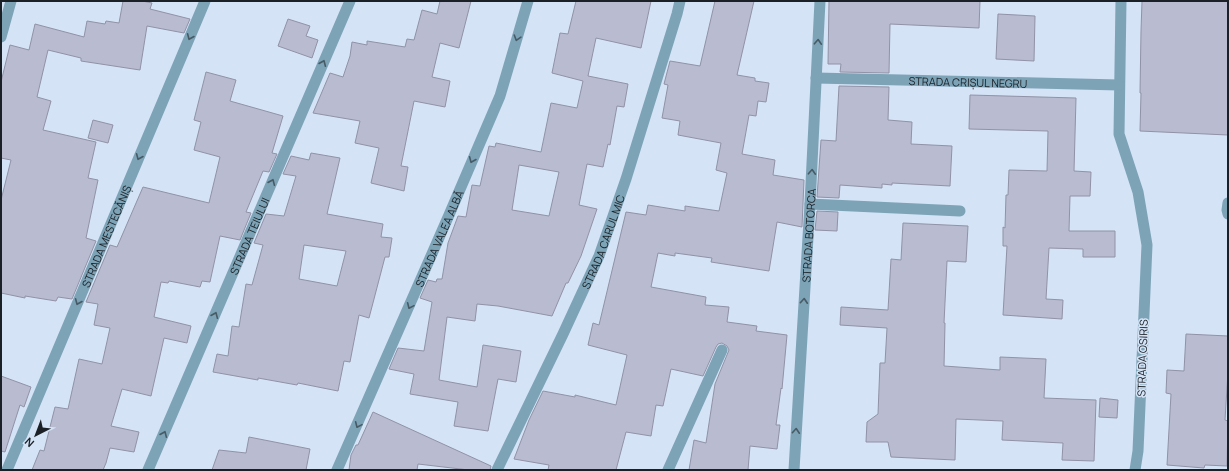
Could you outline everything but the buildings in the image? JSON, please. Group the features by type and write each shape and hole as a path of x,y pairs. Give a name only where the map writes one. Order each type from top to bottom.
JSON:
{"street":[{"path":"1,37 11,1"},
{"name":"STRADA MESTECĂNIȘ","path":"7,470 205,1"},
{"name":"STRADA TEIULUI","path":"148,470 350,1"},
{"name":"STRADA VALEA ALBĂ","path":"337,470 500,96 528,1"},
{"name":"STRADA CARUL MIC","path":"497,470 599,256 628,172 680,1"},
{"name":"STRADA BOTORCA","path":"794,470 810,204 820,1"},
{"path":"1119,85 1121,1"},
{"name":"STRADA CRIȘUL NEGRU","path":"816,78 1119,85"},
{"name":"STRADA OSIRIS","path":"1119,85 1119,134 1138,192 1147,245 1138,443 1135,470"},
{"path":"1228,203 1228,214"},
{"path":"810,204 960,211"},
{"path":"668,470 722,350"}]}
